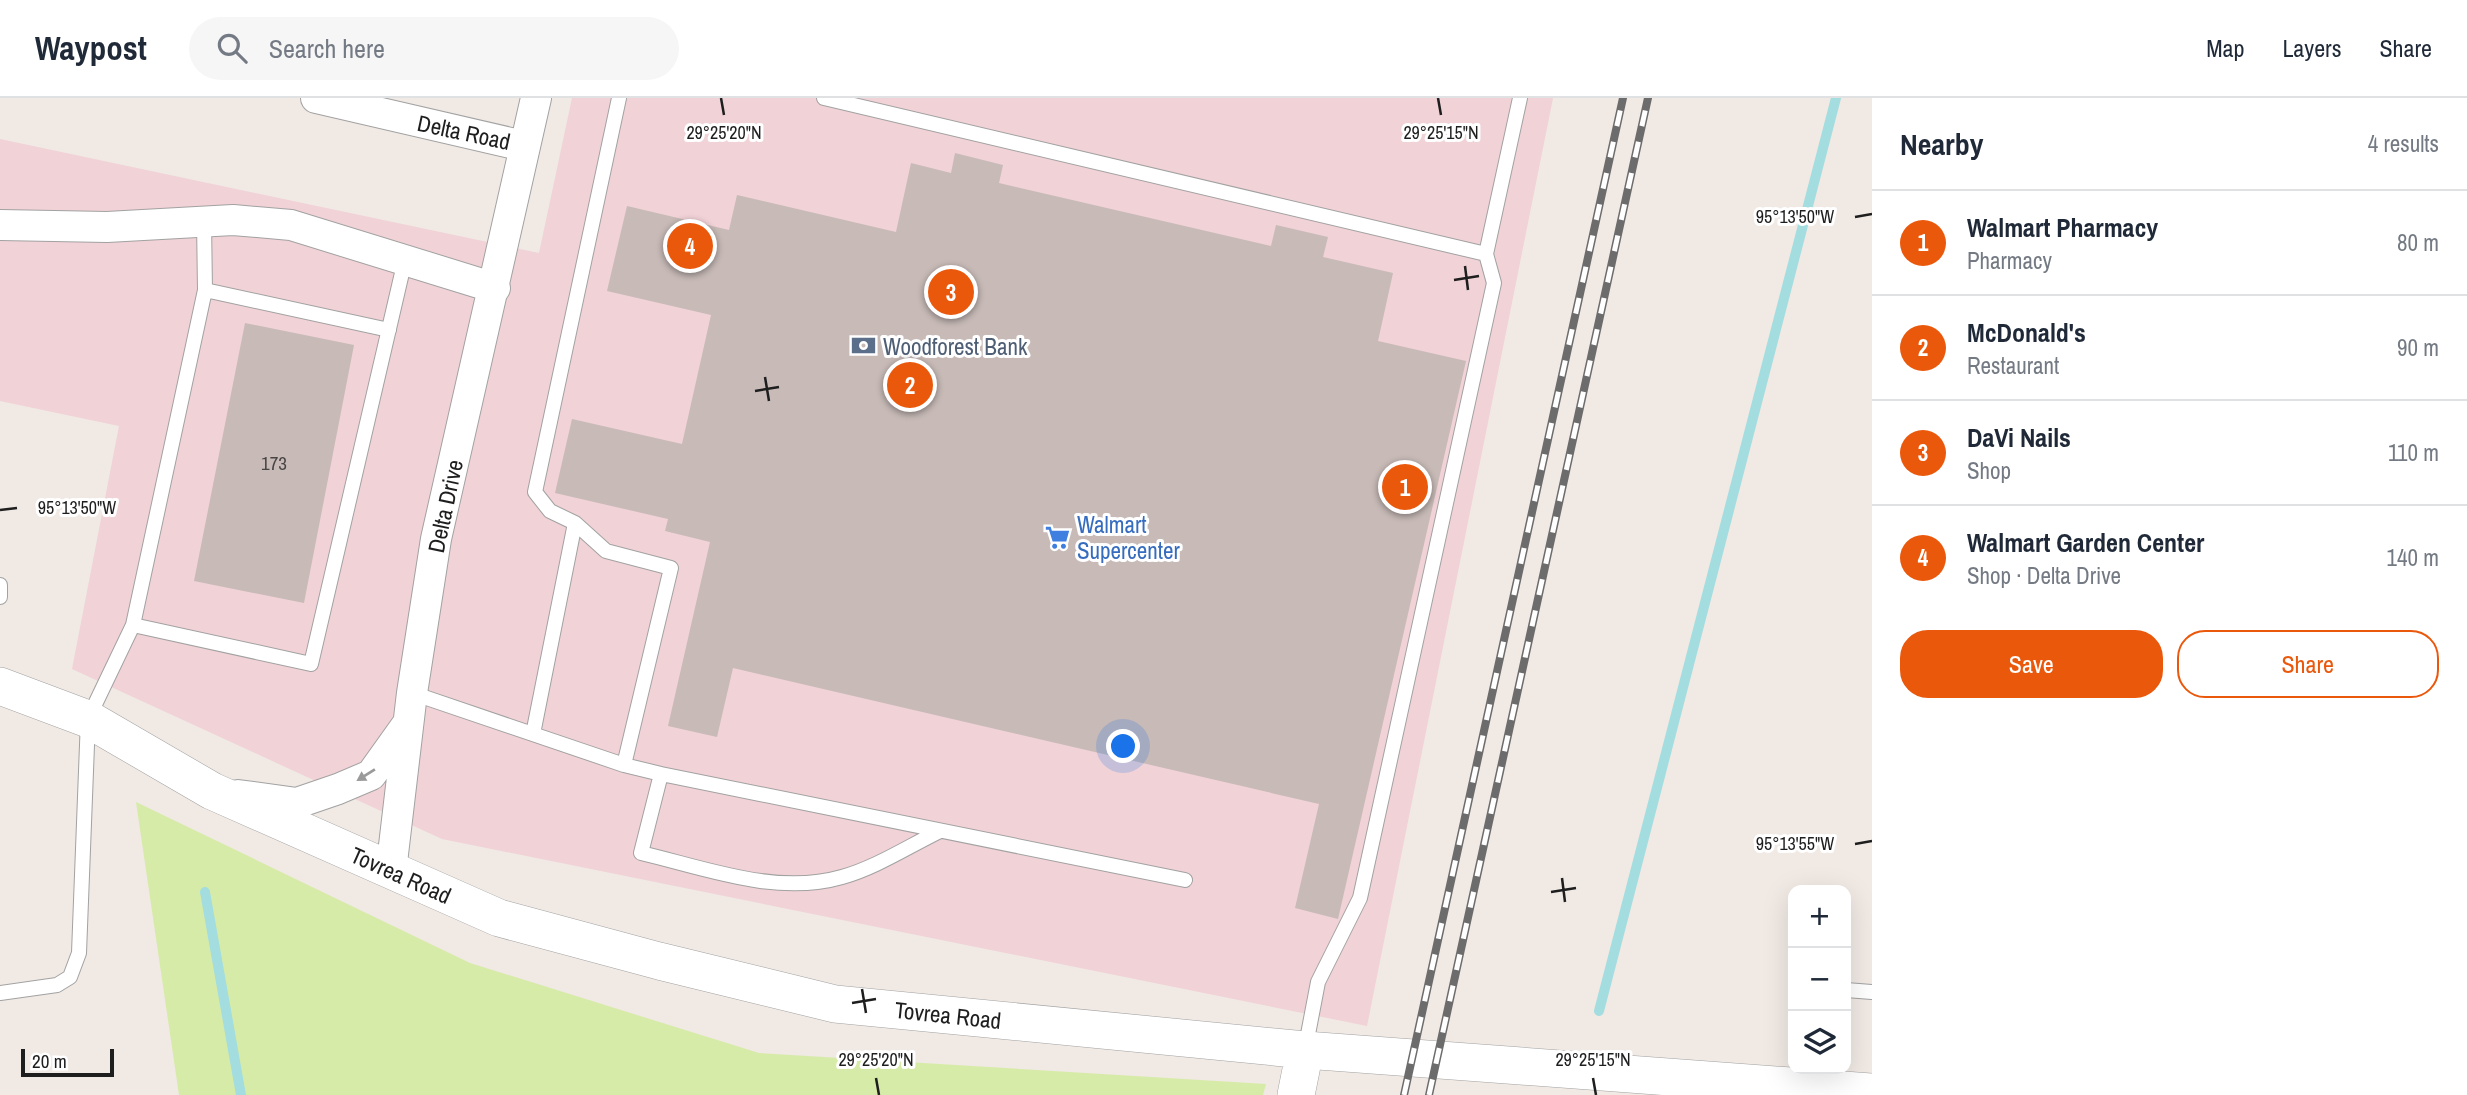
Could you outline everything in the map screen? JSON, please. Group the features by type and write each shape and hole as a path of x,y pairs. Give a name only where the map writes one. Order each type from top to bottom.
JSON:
{"street":[{"name":"Delta Road","path":"316,98 399,108 524,146 536,98"},
{"name":"Delta Drive","path":"391,871 412,693 436,539 495,288 524,146"},
{"path":"0,225 107,227 233,220 291,225 495,288"},
{"name":"Tovrea Road","path":"0,686 89,719 212,791 499,918 835,1004 1305,1050 1827,1079 1872,1092"},
{"path":"212,791 298,803 371,775 409,723"},
{"path":"1296,1095 1305,1050"}],"lane":[{"path":"619,98 535,492 550,511 575,523 606,551 671,568 624,765"},
{"path":"824,98 1486,254"},
{"path":"1305,1050 1318,982 1360,898 1494,283 1486,254 1520,98"},
{"path":"0,993 57,985 69,977 79,953 89,719 133,625 205,290 204,221"},
{"path":"133,625 312,664 405,260"},
{"path":"205,290 389,330"},
{"path":"533,734 575,523"},
{"path":"0,585 0,597"},
{"path":"412,693 624,765 661,774 1185,880"},
{"path":"661,774 641,853 768,882 794,885 843,877 940,831"},
{"path":"1851,990 1872,992"}],"shaded area":[{"path":"572,98 1553,98 1367,1026 442,839 72,669 119,426 0,401 0,139 539,253"}],"green space":[{"path":"136,802 470,963 759,1053 1266,1084 1263,1095 179,1095"}],"building":[{"name":"Walmart Supercenter","path":"955,153 1003,165 999,183 1271,246 1276,225 1328,237 1323,257 1393,273 1378,341 1466,361 1338,919 1295,908 1319,804 733,668 717,737 668,726 710,542 665,531 668,519 555,493 572,419 682,444 711,315 607,291 627,206 729,230 737,195 896,232 911,163 951,173"},
{"path":"245,323 354,345 304,603 194,581"}],"waterway":[{"path":"1599,1011 1836,98"},
{"path":"205,892 241,1095"}],"railway":[{"path":"1404,1095 1623,98"},
{"path":"1429,1095 1648,98"}],"place":[{"name":"Walmart Garden Center","path":"690,246"},
{"name":"DaVi Nails","path":"951,292"},
{"name":"Woodforest Bank","path":"863,346"},
{"name":"McDonald's","path":"910,385"},
{"name":"Walmart Pharmacy","path":"1405,487"},
{"name":"Walmart Supercenter","path":"1057,537"}]}
